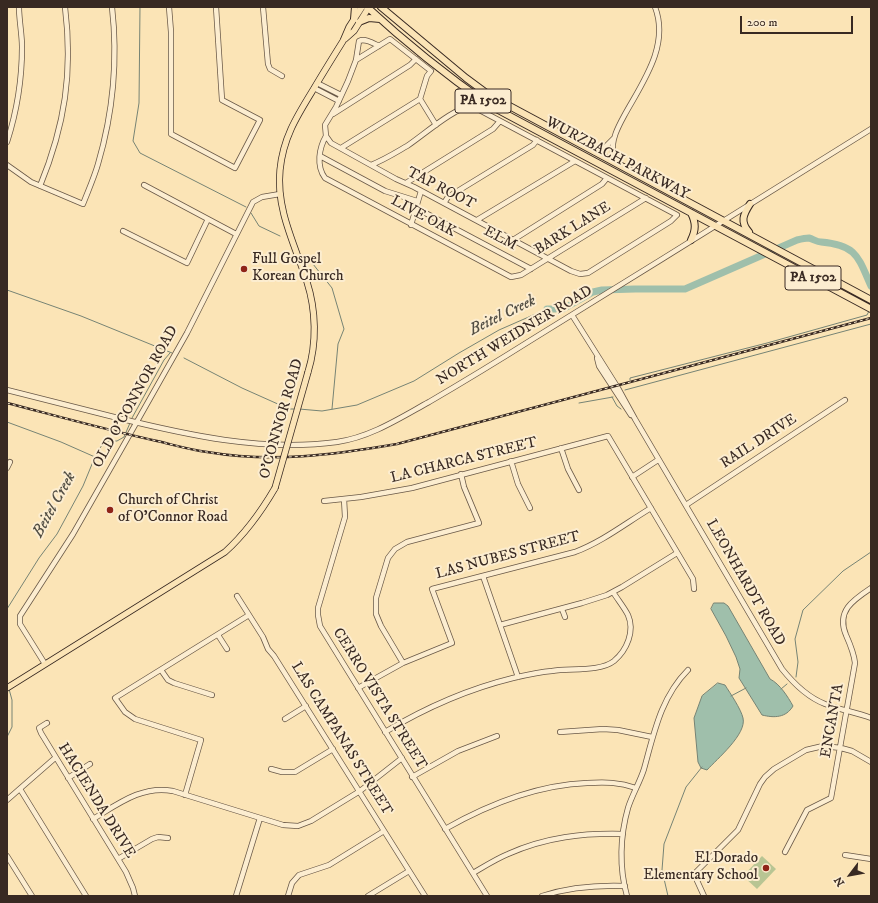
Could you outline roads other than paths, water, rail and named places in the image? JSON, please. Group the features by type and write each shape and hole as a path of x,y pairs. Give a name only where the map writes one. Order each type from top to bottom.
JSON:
{"highway":[{"path":"355,7 357,21 369,18 381,20"},
{"name":"WURZBACH PARKWAY","path":"366,7 449,76 489,105 871,309"},
{"name":"WURZBACH PARKWAY","path":"381,7 471,83 489,95 871,300"},
{"path":"385,7 389,13"},
{"path":"750,204 743,219 744,227 751,235"},
{"path":"691,213 695,222 691,240"}],"main road":[{"name":"O'CONNOR ROAD","path":"7,688 225,552 236,543 257,517 275,488 312,358 314,333 311,295 284,216 280,194 280,170 288,134 294,120 344,41 354,31 357,21 366,7"}],"street":[{"path":"7,142 14,118 21,76 22,40 19,7"},
{"path":"40,186 49,164 57,137 67,85 68,38 65,7"},
{"path":"7,165 31,182 83,204 98,166 106,136 114,86 114,27 112,7"},
{"path":"169,7 171,32 171,134 235,168 260,120 222,100 216,7"},
{"path":"263,7 268,64 270,69 282,76"},
{"path":"620,165 613,153 614,138 654,60 660,37 659,21 655,7"},
{"path":"341,148 420,99 427,76 431,71 390,39 356,60"},
{"path":"379,46 366,40 360,40 358,43 356,60 342,95 325,128 326,136 322,142 320,156 385,191 417,201"},
{"path":"332,114 410,65 416,59"},
{"path":"316,86 342,95"},
{"path":"316,86 339,101"},
{"path":"420,99 436,125"},
{"path":"371,165 386,159 467,106 472,106 646,198"},
{"path":"406,183 493,129 500,121"},
{"name":"NORTH WEIDNER ROAD","path":"7,390 163,430 231,442 307,444 338,442 359,437 373,432 429,402 619,287 691,240 871,129"},
{"name":"TAP ROOT","path":"326,136 331,143 371,165 444,202 548,259 580,274 588,273 672,221 677,215 646,198"},
{"path":"594,152 602,150 614,138"},
{"path":"444,202 448,198 533,145 537,140"},
{"name":"LIVE OAK","path":"320,156 320,167 324,176 411,225 511,277"},
{"path":"477,220 575,161"},
{"path":"513,240 602,184 607,178"},
{"path":"144,186 236,234"},
{"path":"411,225 421,190"},
{"name":"OLD O'CONNOR ROAD","path":"45,664 20,624 20,616 73,534 187,332 252,202 262,196 280,194"},
{"name":"BARK LANE","path":"511,277 521,276 646,198"},
{"name":"ELM","path":"416,208 531,270"},
{"path":"123,231 187,263 208,219"},
{"name":"LEONHARDT ROAD","path":"572,315 617,386 658,460 773,654 789,678 799,689 816,700 871,718"},
{"name":"RAIL DRIVE","path":"686,505 845,400"},
{"name":"LA CHARCA STREET","path":"324,501 361,498 412,488 460,474 608,436 632,477"},
{"path":"561,448 568,469 579,490"},
{"path":"658,460 632,477 693,579 694,589"},
{"path":"511,461 518,484 530,508"},
{"path":"7,468 10,462"},
{"path":"358,688 403,663 381,626 376,614 376,598 388,558 395,549 407,542 479,523 460,474"},
{"name":"CERRO VISTA STREET","path":"344,499 345,517 318,608 321,629 487,896"},
{"name":"LAS NUBES STREET","path":"403,663 452,643 432,589 586,548 651,508"},
{"path":"500,625 593,600 613,592 677,553"},
{"path":"483,576 518,677"},
{"name":"ENCANTA","path":"785,852 807,810 832,798 854,669 854,658 843,628 844,615 853,600 871,588"},
{"path":"385,732 435,705 473,690 518,677 552,671 600,668 610,663 616,659 626,646 630,638 631,631 630,620 613,592"},
{"name":"LAS CAMPANAS STREET","path":"237,596 263,637 268,649 306,706 425,896"},
{"path":"562,609 565,617"},
{"path":"185,795 201,740 135,719 125,712 114,698 250,615"},
{"path":"218,635 227,649"},
{"path":"161,670 168,680 174,683 212,695"},
{"path":"627,896 621,855 628,808 643,770 652,737 670,692 680,677 688,670"},
{"path":"285,719 306,706"},
{"name":"HACIENDA DRIVE","path":"47,723 41,727 39,731 118,859 130,881 135,896"},
{"path":"560,732 618,730 652,737"},
{"path":"412,777 458,751 497,736"},
{"path":"704,896 694,874 738,830 760,784 768,774 810,749 824,746 841,748 859,754 871,762"},
{"path":"271,769 282,772 295,772 333,749"},
{"path":"7,800 55,758"},
{"path":"93,819 131,797 145,792 167,790 283,825 302,825 360,791 402,758"},
{"path":"68,778 90,764"},
{"path":"445,829 468,816 501,801 551,787 573,783 610,782 625,784 636,788"},
{"path":"20,788 86,896"},
{"path":"236,896 260,818"},
{"path":"288,896 292,883 299,875 329,865 384,831"},
{"path":"473,873 507,854 545,841 584,834 623,834"},
{"path":"118,859 152,839 158,837 168,838"},
{"path":"845,855 871,859"},
{"path":"7,856 32,896"},
{"path":"368,896 409,871"},
{"path":"542,896 572,888 589,886 625,886"}],"waterway":[{"path":"140,7 139,103 133,141 140,153 246,207"},
{"path":"251,213 259,226 280,236"},
{"name":"Beitel Creek","path":"547,309 563,309 593,292 602,290 685,289 797,240 808,238 842,246 855,254 863,267 871,286"},
{"path":"309,259 332,288 344,329 338,344 332,409"},
{"path":"7,290 81,316 172,353"},
{"name":"Beitel Creek","path":"299,409 322,411 357,405 414,381 499,330 547,309"},
{"path":"630,380 630,378 767,343 867,315 869,311"},
{"path":"625,390 871,324"},
{"name":"Beitel Creek","path":"132,418 164,360 170,353"},
{"name":"Beitel Creek","path":"184,358 242,388 289,409 294,409"},
{"path":"612,397 617,406 621,409"},
{"path":"579,403 613,397"},
{"path":"7,422 61,442 95,457"},
{"name":"Beitel Creek","path":"7,609 39,558 57,534 83,486 97,452 103,444 109,441 117,441 124,437 130,423"},
{"path":"796,677 798,662 795,639 803,610 843,571 871,552"},
{"path":"781,689 787,684"},
{"path":"731,696 746,688"},
{"name":"Beitel Creek","path":"7,737 12,727 12,700 9,689"},
{"path":"668,896 662,870 664,844 686,787 702,767"}],"railway":[{"path":"7,403 201,451 256,457 326,454 397,444 871,318"}],"place":[{"name":"Full Gospel Korean Church","path":"244,269"},
{"name":"Church of Christ of O'Connor Road","path":"110,510"},
{"name":"El Dorado Elementary School","path":"766,868"}]}
